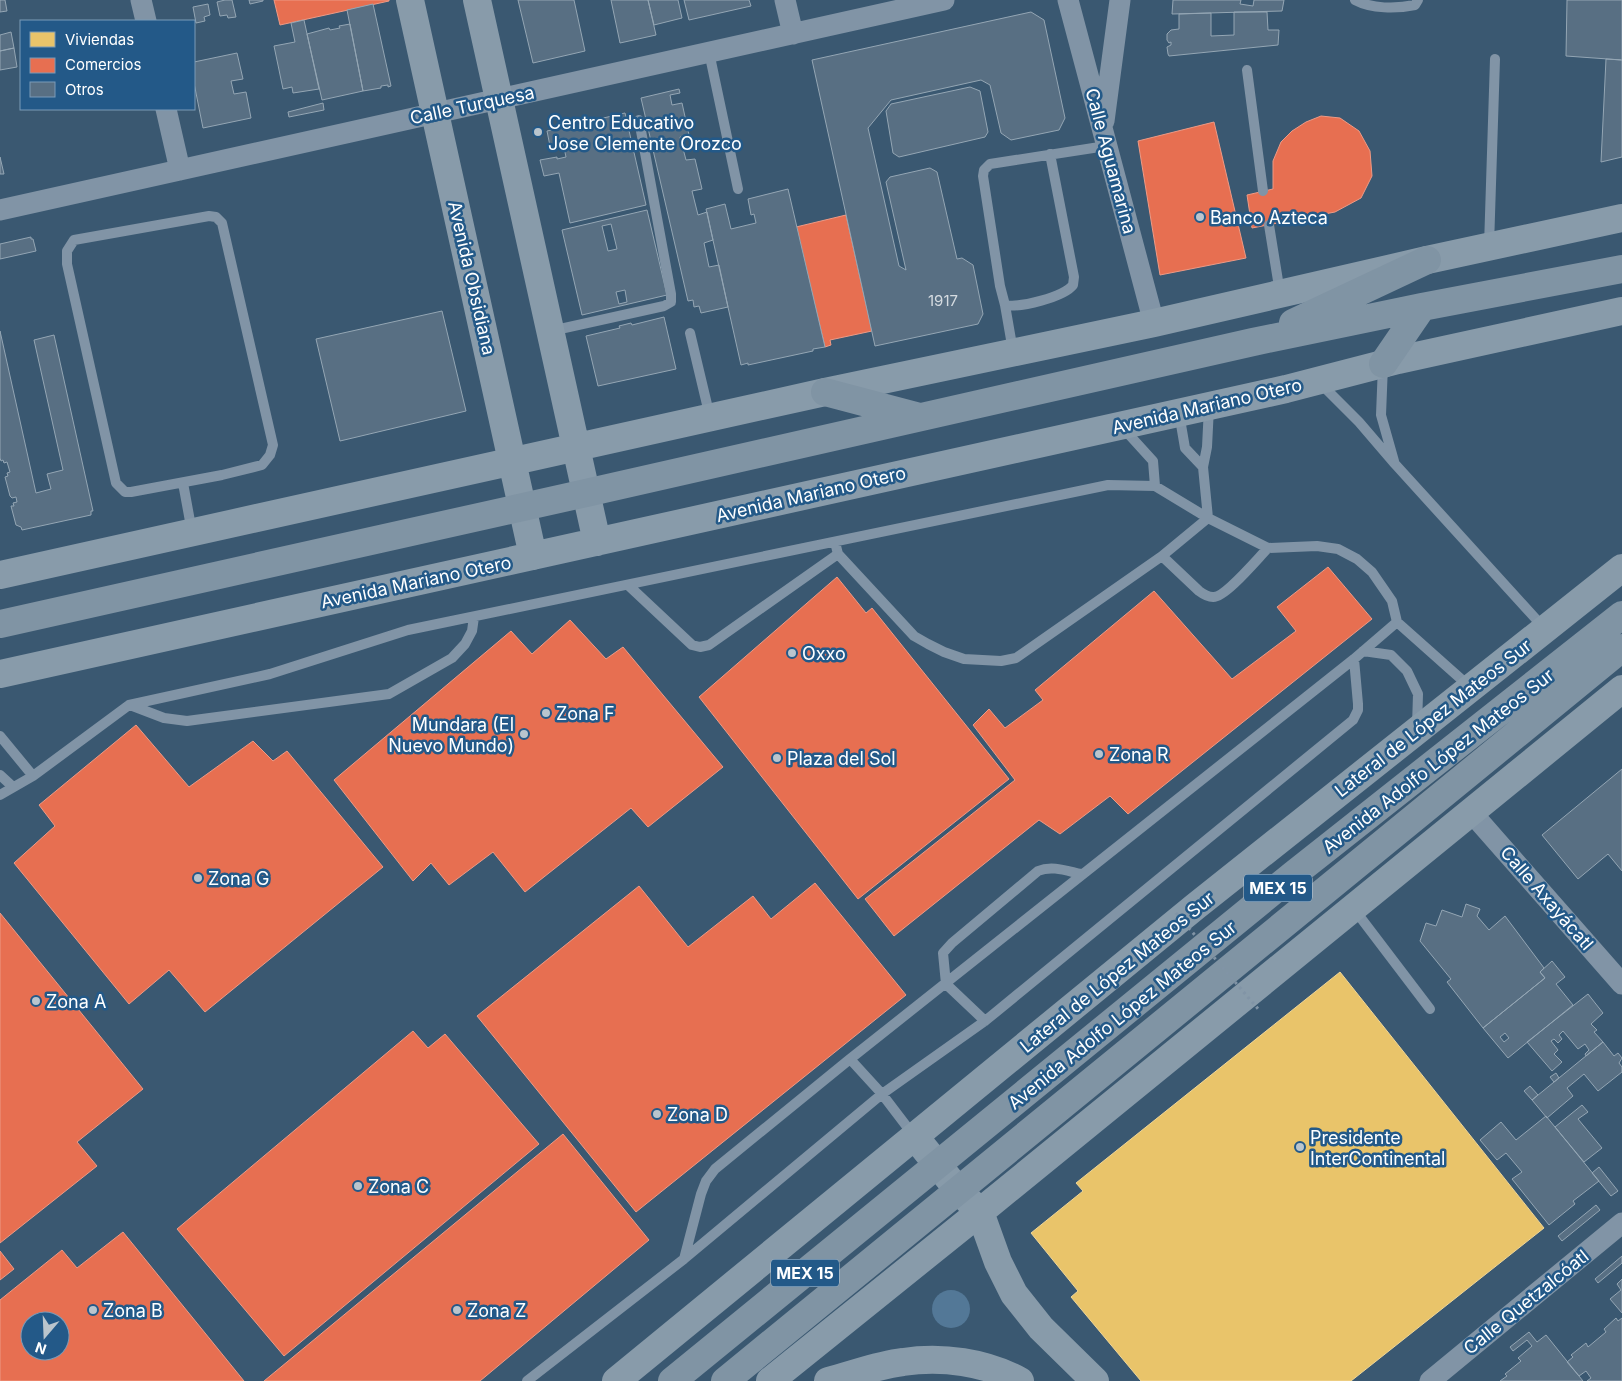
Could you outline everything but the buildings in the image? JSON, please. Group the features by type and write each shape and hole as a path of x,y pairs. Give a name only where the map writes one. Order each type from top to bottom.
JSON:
{"main road":[{"name":"Avenida Obsidiana","path":"410,0 533,556"},
{"path":"477,0 597,542"},
{"path":"0,575 710,417 1154,323 1427,260 1622,218"},
{"path":"1253,342 1427,260"},
{"path":"0,624 586,494 1253,342 1615,268"},
{"path":"1383,364 1422,307"},
{"name":"Avenida Mariano Otero","path":"0,674 1179,413 1383,364 1622,311"},
{"path":"825,392 920,418"},
{"name":"Lateral de López Mateos Sur","path":"616,1381 1196,906 1622,568"},
{"name":"Avenida Adolfo López Mateos Sur","path":"672,1381 1294,874 1622,615"},
{"name":"Avenida Adolfo López Mateos Sur","path":"725,1381 1622,648"},
{"path":"770,1381 1622,689"},
{"path":"914,1137 958,1190 980,1212 998,1262 1014,1294 1041,1328 1095,1381"},
{"path":"828,1381 901,1362 931,1359 958,1361 983,1367 1006,1373 1020,1381"}],"street":[{"path":"141,0 146,20"},
{"path":"785,0 793,34"},
{"name":"Calle Turquesa","path":"0,210 944,0"},
{"name":"Calle Aguamarina","path":"1068,0 1154,323"},
{"path":"1105,139 1120,0"},
{"path":"166,110 180,170"},
{"name":"Calle Axayácatl","path":"1471,812 1622,984"},
{"name":"Calle Quetzalcóatl","path":"1430,1381 1622,1223"}],"lane":[{"path":"1355,0 1370,5 1402,8 1415,5 1418,0"},
{"path":"709,52 738,189"},
{"path":"1489,247 1495,59"},
{"path":"1247,70 1263,191"},
{"path":"550,331 664,306 671,302 639,120"},
{"path":"1013,352 1000,286 983,176 984,170 990,164 1050,154 1105,139"},
{"path":"1005,305 1020,306 1035,303 1068,290 1074,285 1050,154"},
{"path":"213,216 222,223 273,445 270,455 262,465 183,483 131,492 125,492 116,484 67,264 66,251 74,240 213,216"},
{"path":"1269,225 1280,294"},
{"path":"690,333 710,417"},
{"path":"1383,364 1381,415 1395,464"},
{"path":"1318,381 1359,422 1545,629"},
{"path":"1208,518 1203,467 1210,406"},
{"path":"1179,413 1185,448 1203,467"},
{"path":"1120,426 1153,461 1156,486"},
{"path":"183,483 192,533"},
{"path":"0,795 33,776 129,705 270,674 408,630 1108,485 1156,486 1208,518 1268,548 1317,546 1338,549 1357,559 1372,572 1392,601 1397,622 1471,688"},
{"path":"835,542 838,554 914,636 944,652 964,659 1001,661 1016,658 1162,556 1208,518"},
{"path":"1162,556 1199,591 1213,597 1224,593 1268,548"},
{"path":"628,585 692,645 700,647 709,645 838,554"},
{"path":"129,705 164,718 187,721 389,694 452,658 465,644 472,631 474,617"},
{"path":"684,1259 701,1194 706,1181 715,1169 1081,874 1354,659 1397,622"},
{"path":"1362,651 1391,655 1407,671 1418,694 1417,730"},
{"path":"527,1381 684,1259 882,1094 984,1021 1354,720 1358,710 1354,659"},
{"path":"0,736 33,776"},
{"path":"0,775 13,787"},
{"path":"984,1021 946,984 943,953 952,943 1038,871 1046,868 1055,868 1081,874"},
{"path":"1353,908 1430,1008"},
{"path":"850,1059 882,1094 914,1137"}],"path":[{"path":"1176,913 1259,1010"}],"water":[{"path":"951,1290 965,1295 970,1309 965,1323 951,1328 937,1323 932,1309 937,1295"}],"place":[{"name":"Centro Educativo Jose Clemente Orozco","path":"538,132"},
{"name":"Banco Azteca","path":"1200,217"},
{"name":"Oxxo","path":"792,653"},
{"name":"Zona F","path":"546,713"},
{"name":"Mundara (El Nuevo Mundo)","path":"524,734"},
{"name":"Zona R","path":"1099,754"},
{"name":"Plaza del Sol","path":"777,758"},
{"name":"Zona G","path":"198,878"},
{"name":"Zona A","path":"36,1001"},
{"name":"Zona D","path":"657,1114"},
{"name":"Presidente InterContinental","path":"1300,1147"},
{"name":"Zona C","path":"358,1186"},
{"name":"Zona B","path":"93,1310"},
{"name":"Zona Z","path":"457,1310"}]}
